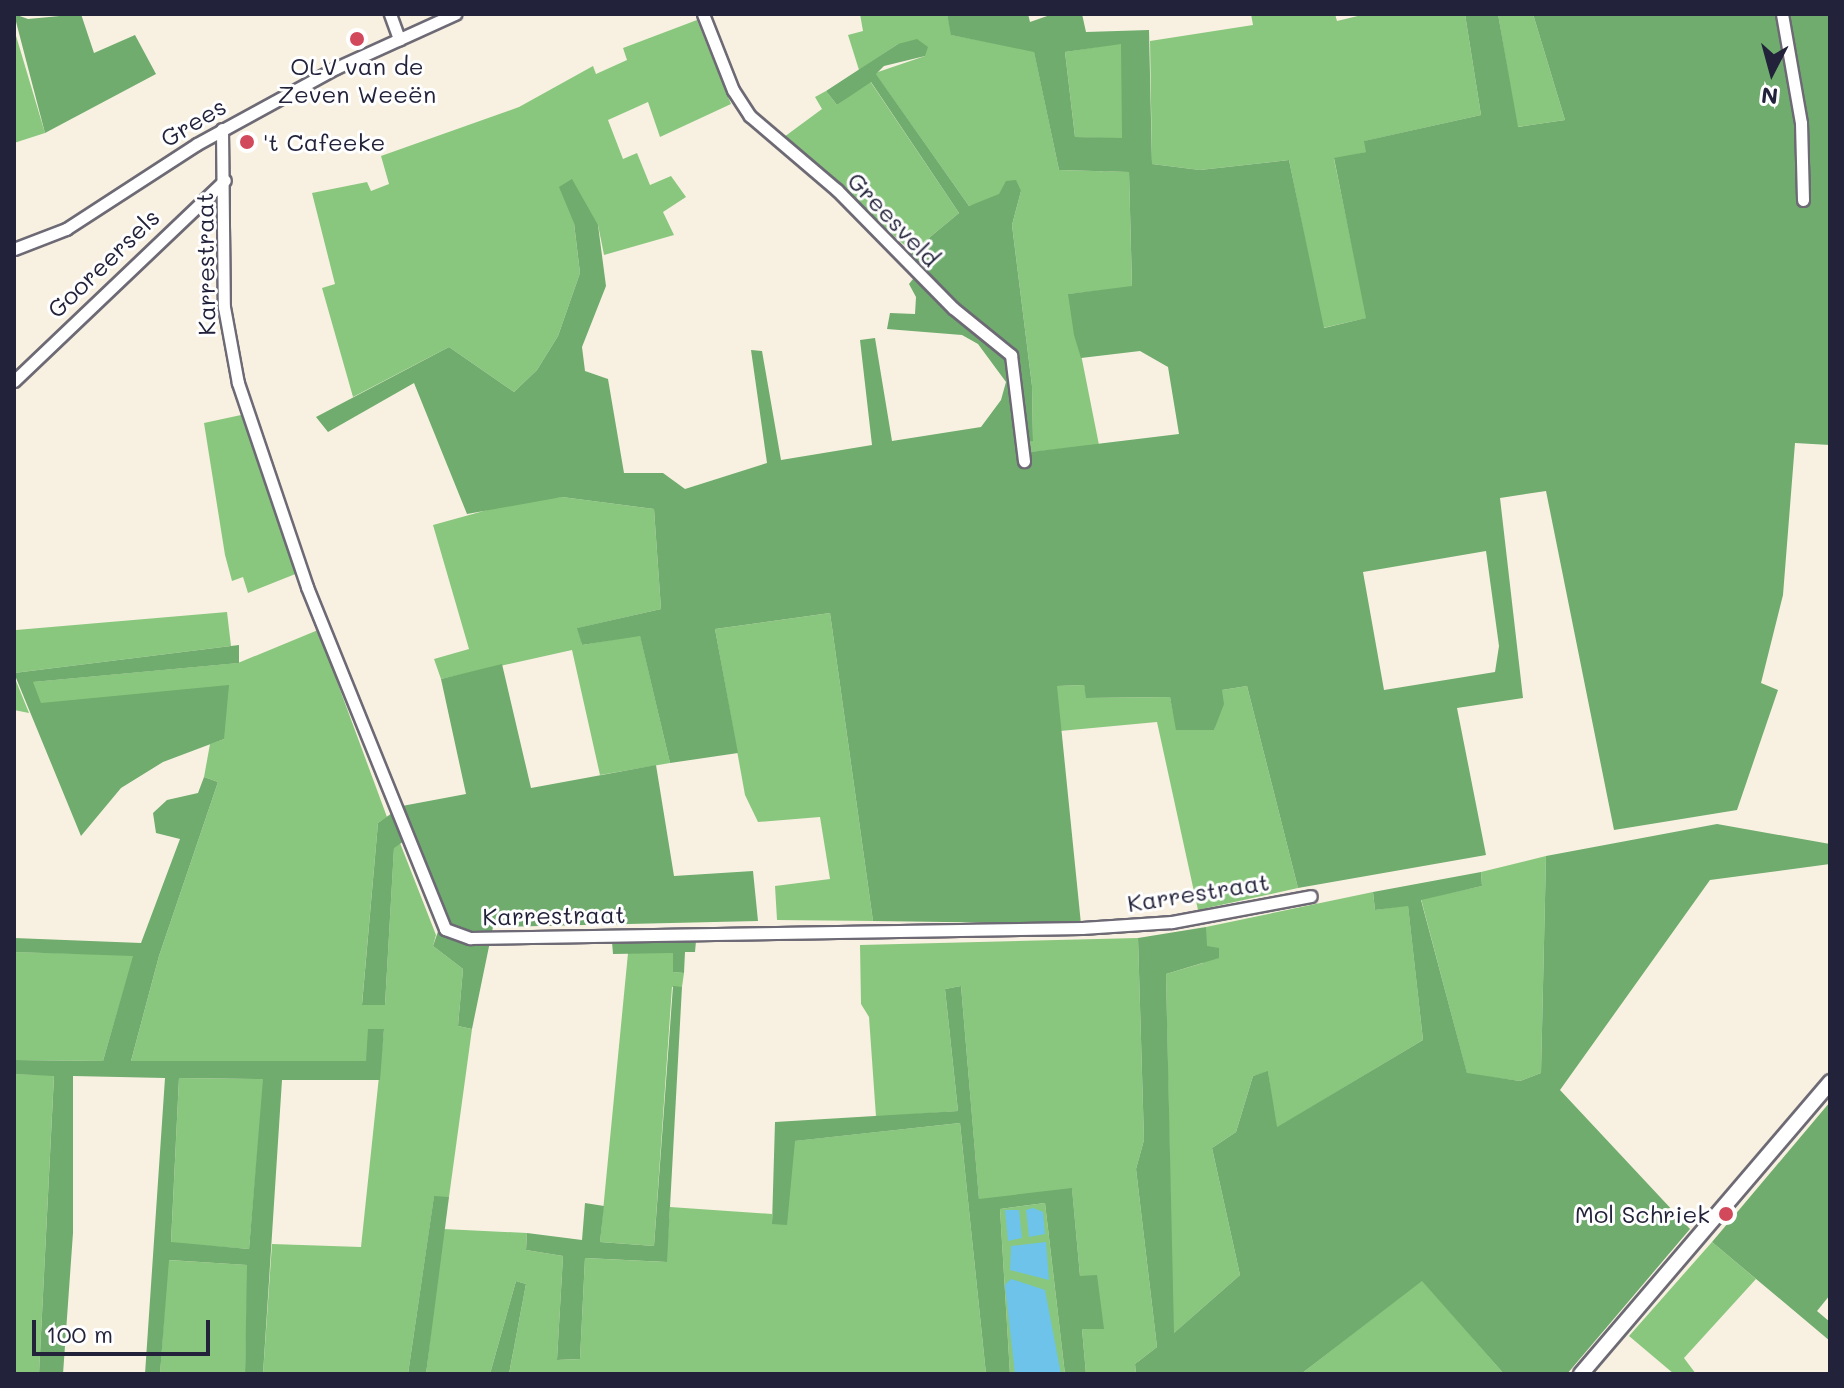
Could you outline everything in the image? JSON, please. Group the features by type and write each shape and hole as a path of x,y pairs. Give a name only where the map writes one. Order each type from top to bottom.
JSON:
{"main road":[{"path":"1581,1374 1830,1082"}],"street":[{"path":"390,14 399,39"},
{"name":"Grees","path":"14,249 66,229 222,129 455,14"},
{"name":"Greesveld","path":"703,14 733,90 750,116 837,190 953,308 1011,355 1024,461"},
{"path":"1782,14 1801,123 1803,200"},
{"name":"Karrestraat","path":"222,129 227,331 258,450 405,837 438,917 456,936 1134,926 1311,896"},
{"name":"Gooreersels","path":"14,381 225,180"}],"green space":[{"path":"14,14 28,19 81,14 94,53 135,35 156,74 45,133"},
{"path":"860,14 947,14 952,35 1034,51 1059,170 1129,172 1132,287 1069,294 1099,445 1022,453 1022,442 1033,440 1032,386 1012,225 1021,191 969,206 875,73 925,56 898,44 859,70 848,35 863,31"},
{"path":"947,14 1028,14 1030,22 1053,14 1082,14 1086,32 1149,30 1152,164 1200,170 1289,160 1324,328 1366,318 1334,158 1366,152 1364,141 1481,115 1465,14 1498,14 1518,127 1565,120 1533,14 1830,14 1830,445 1795,443 1783,595 1761,683 1778,690 1737,810 1614,830 1546,491 1500,498 1523,698 1457,708 1486,855 1298,888 1247,686 1222,690 1224,704 1214,730 1176,730 1170,697 1086,698 1084,685 1057,686 1081,924 873,921 830,613 715,629 738,753 670,763 640,636 582,645 577,628 661,609 654,509 562,497 467,514 414,383 328,432 316,417 449,347 514,392 537,370 558,336 580,273 574,223 559,187 572,179 598,225 606,286 582,347 585,371 608,379 624,473 663,473 685,489 767,463 751,350 762,351 781,460 872,445 860,340 875,338 892,441 981,427 1001,400 1006,382 978,344 962,335 887,329 890,313 915,314 916,297 909,284 922,268 909,258 912,252 959,213 871,82 837,105 826,91 898,44 917,39 928,47 925,56 884,66 876,74 969,206 999,194 1006,181 1016,180 1021,191 1012,225 1032,386 1033,441 1022,442 1022,453 1179,434 1168,367 1140,351 1081,358 1074,335 1068,294 1132,286 1129,172 1059,170 1034,52 951,35","holes":["1121,44 1122,138 1075,137 1065,52","1486,551 1499,646 1495,672 1384,690 1363,572"]},
{"path":"1251,14 1335,14 1337,21 1366,14 1465,14 1481,115 1365,141 1367,152 1334,159 1367,318 1323,328 1289,160 1200,170 1152,164 1150,41 1253,25"},
{"path":"1498,14 1533,14 1565,120 1517,127"},
{"path":"697,20 731,104 660,137 648,102 608,120 623,159 637,153 650,185 671,176 686,197 663,212 674,235 604,255 598,225 574,223 580,273 558,336 537,370 514,392 449,347 353,397 322,288 335,284 312,193 367,182 371,191 389,184 381,156 519,107 593,66 596,74 627,60 623,48"},
{"path":"14,29 45,133 14,143"},
{"path":"1122,43 1122,139 1075,137 1065,52"},
{"path":"870,81 959,213 912,252 784,137 822,109 815,97 826,91 837,105"},
{"path":"241,415 298,573 248,593 243,577 232,581 225,555 204,423"},
{"path":"562,497 654,509 661,609 578,628 582,645 640,635 670,763 600,775 572,650 441,679 434,659 469,649 433,525 527,499"},
{"path":"227,612 231,646 14,673 14,623 16,630"},
{"path":"830,613 873,921 777,920 775,886 830,879 820,817 758,822 745,795 715,629"},
{"path":"318,630 387,817 378,823 362,1004 385,1005 394,847 400,843 436,935 433,946 463,969 458,1026 472,1029 449,1197 434,1197 408,1374 263,1374 272,1244 361,1247 384,1029 366,1061 131,1061 159,956 218,782 204,777 210,744 224,739 40,703 32,682 238,663"},
{"path":"239,645 239,663 33,682 41,703 229,685 224,739 163,762 121,788 81,836 14,673"},
{"path":"502,664 531,788 656,765 674,876 753,871 758,921 493,927 472,1029 458,1026 463,969 433,946 443,917 410,837 394,848 385,1005 362,1005 378,823 402,806 466,794 441,679"},
{"path":"14,676 29,713 14,710"},
{"path":"1084,685 1087,698 1170,697 1177,730 1214,730 1222,690 1247,686 1298,888 1198,910 1157,722 1060,731 1056,686"},
{"path":"204,777 218,782 159,956 131,1061 366,1061 368,1029 384,1029 380,1080 282,1080 263,1374 245,1374 247,1265 169,1260 160,1374 145,1374 165,1078 73,1076 73,1233 63,1374 39,1374 54,1076 14,1074 14,1060 103,1061 133,956 14,952 14,938 141,943 180,839 156,833 153,813 167,800 198,793","holes":["179,1078 263,1079 249,1249 171,1242"]},
{"path":"1717,824 1830,844 1830,864 1710,880 1560,1090 1690,1229 1567,1374 1504,1374 1422,1281 1301,1374 1136,1374 1135,1364 1157,1347 1136,1169 1144,1140 1138,938 1206,927 1207,946 1219,948 1219,958 1166,974 1174,1333 1240,1275 1212,1148 1236,1132 1253,1076 1268,1071 1277,1127 1423,1040 1408,906 1375,910 1373,892 1481,872 1482,886 1421,900 1467,1073 1520,1081 1541,1073 1546,856"},
{"path":"1546,856 1541,1073 1520,1081 1467,1074 1421,899 1482,886 1481,872"},
{"path":"1373,892 1375,910 1408,905 1423,1040 1276,1128 1268,1072 1253,1076 1236,1132 1212,1148 1240,1275 1173,1334 1166,974 1203,963 1206,927"},
{"path":"1138,938 1144,1140 1136,1169 1157,1347 1135,1364 1136,1374 1086,1374 1082,1329 1103,1329 1080,1276 1072,1189 979,1200 961,986 945,989 958,1111 876,1117 869,1017 861,1004 860,945"},
{"path":"696,941 695,952 685,952 684,973 673,972 673,953 613,954 612,942"},
{"path":"14,952 134,955 103,1061 14,1060"},
{"path":"628,953 673,953 673,972 684,973 682,987 672,987 654,1246 600,1242"},
{"path":"673,986 682,987 667,1262 585,1258 580,1359 557,1360 563,1256 526,1250 527,1233 582,1240 585,1203 604,1206 600,1242 654,1246"},
{"path":"961,986 979,1199 1072,1188 1080,1276 1097,1275 1104,1329 1082,1329 1086,1374 1065,1374 1045,1203 1000,1209 1010,1374 986,1374 960,1123 795,1141 787,1225 772,1224 775,1122 958,1111 945,989"},
{"path":"14,1074 54,1075 39,1374 14,1374"},
{"path":"179,1078 264,1079 249,1249 171,1243"},
{"path":"1830,1102 1830,1295 1817,1311 1830,1322 1830,1341 1712,1242"},
{"path":"960,1123 986,1374 509,1374 526,1284 516,1281 490,1374 426,1374 443,1229 527,1233 526,1250 563,1256 557,1360 580,1359 585,1258 666,1262 670,1207 772,1214 772,1224 794,1141"},
{"path":"434,1196 449,1197 426,1374 408,1374"},
{"path":"1045,1203 1065,1374 1010,1374 1000,1209"},
{"path":"1712,1242 1756,1279 1684,1358 1696,1374 1674,1374 1629,1336"},
{"path":"168,1260 248,1265 245,1374 160,1374"},
{"path":"1422,1280 1504,1374 1301,1374"},
{"path":"516,1281 526,1284 509,1374 490,1374"}],"water":[{"path":"1033,1208 1043,1212 1045,1234 1029,1237 1026,1210"},
{"path":"1005,1210 1019,1210 1022,1238 1008,1241"},
{"path":"1046,1242 1049,1280 1010,1270 1011,1246"},
{"path":"1011,1279 1045,1290 1061,1374 1015,1374 1005,1285"}],"place":[{"name":"OLV van de Zeven Weeën","path":"357,39"},
{"name":"'t Cafeeke","path":"247,142"},
{"name":"Mol Schriek","path":"1726,1214"}]}
